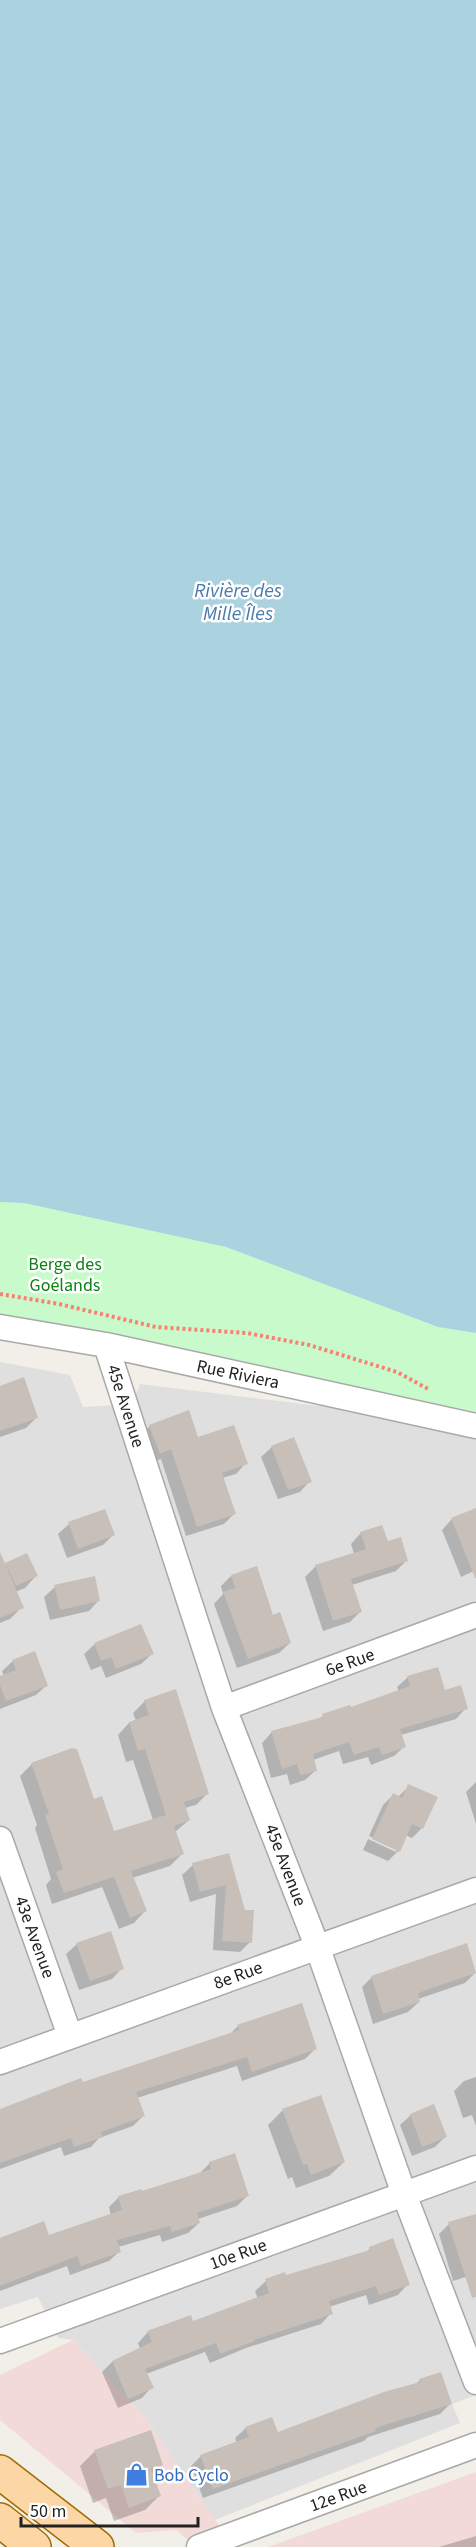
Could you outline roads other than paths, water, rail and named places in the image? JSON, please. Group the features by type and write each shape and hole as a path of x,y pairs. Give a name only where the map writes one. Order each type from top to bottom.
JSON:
{"main road":[{"path":"0,2472 97,2547"},
{"path":"0,2520 34,2547"}],"street":[{"name":"Rue Riviera","path":"0,1327 106,1345 476,1426"},
{"name":"45e Avenue","path":"106,1345 224,1708 317,1946 404,2194 476,2382"},
{"name":"6e Rue","path":"224,1708 476,1615"},
{"name":"43e Avenue","path":"0,1839 70,2036"},
{"name":"8e Rue","path":"0,2062 476,1890"},
{"name":"10e Rue","path":"0,2341 476,2168"},
{"name":"12e Rue","path":"199,2547 476,2445"}],"water":[{"name":"Rivière des Mille Îles","path":"0,0 476,0 476,1333 438,1327 226,1247 24,1203 0,1202"}],"place":[{"name":"Bob Cyclo","path":"136,2475"}],"park label":[{"name":"Berge des Goélands","path":"65,1274"}]}
